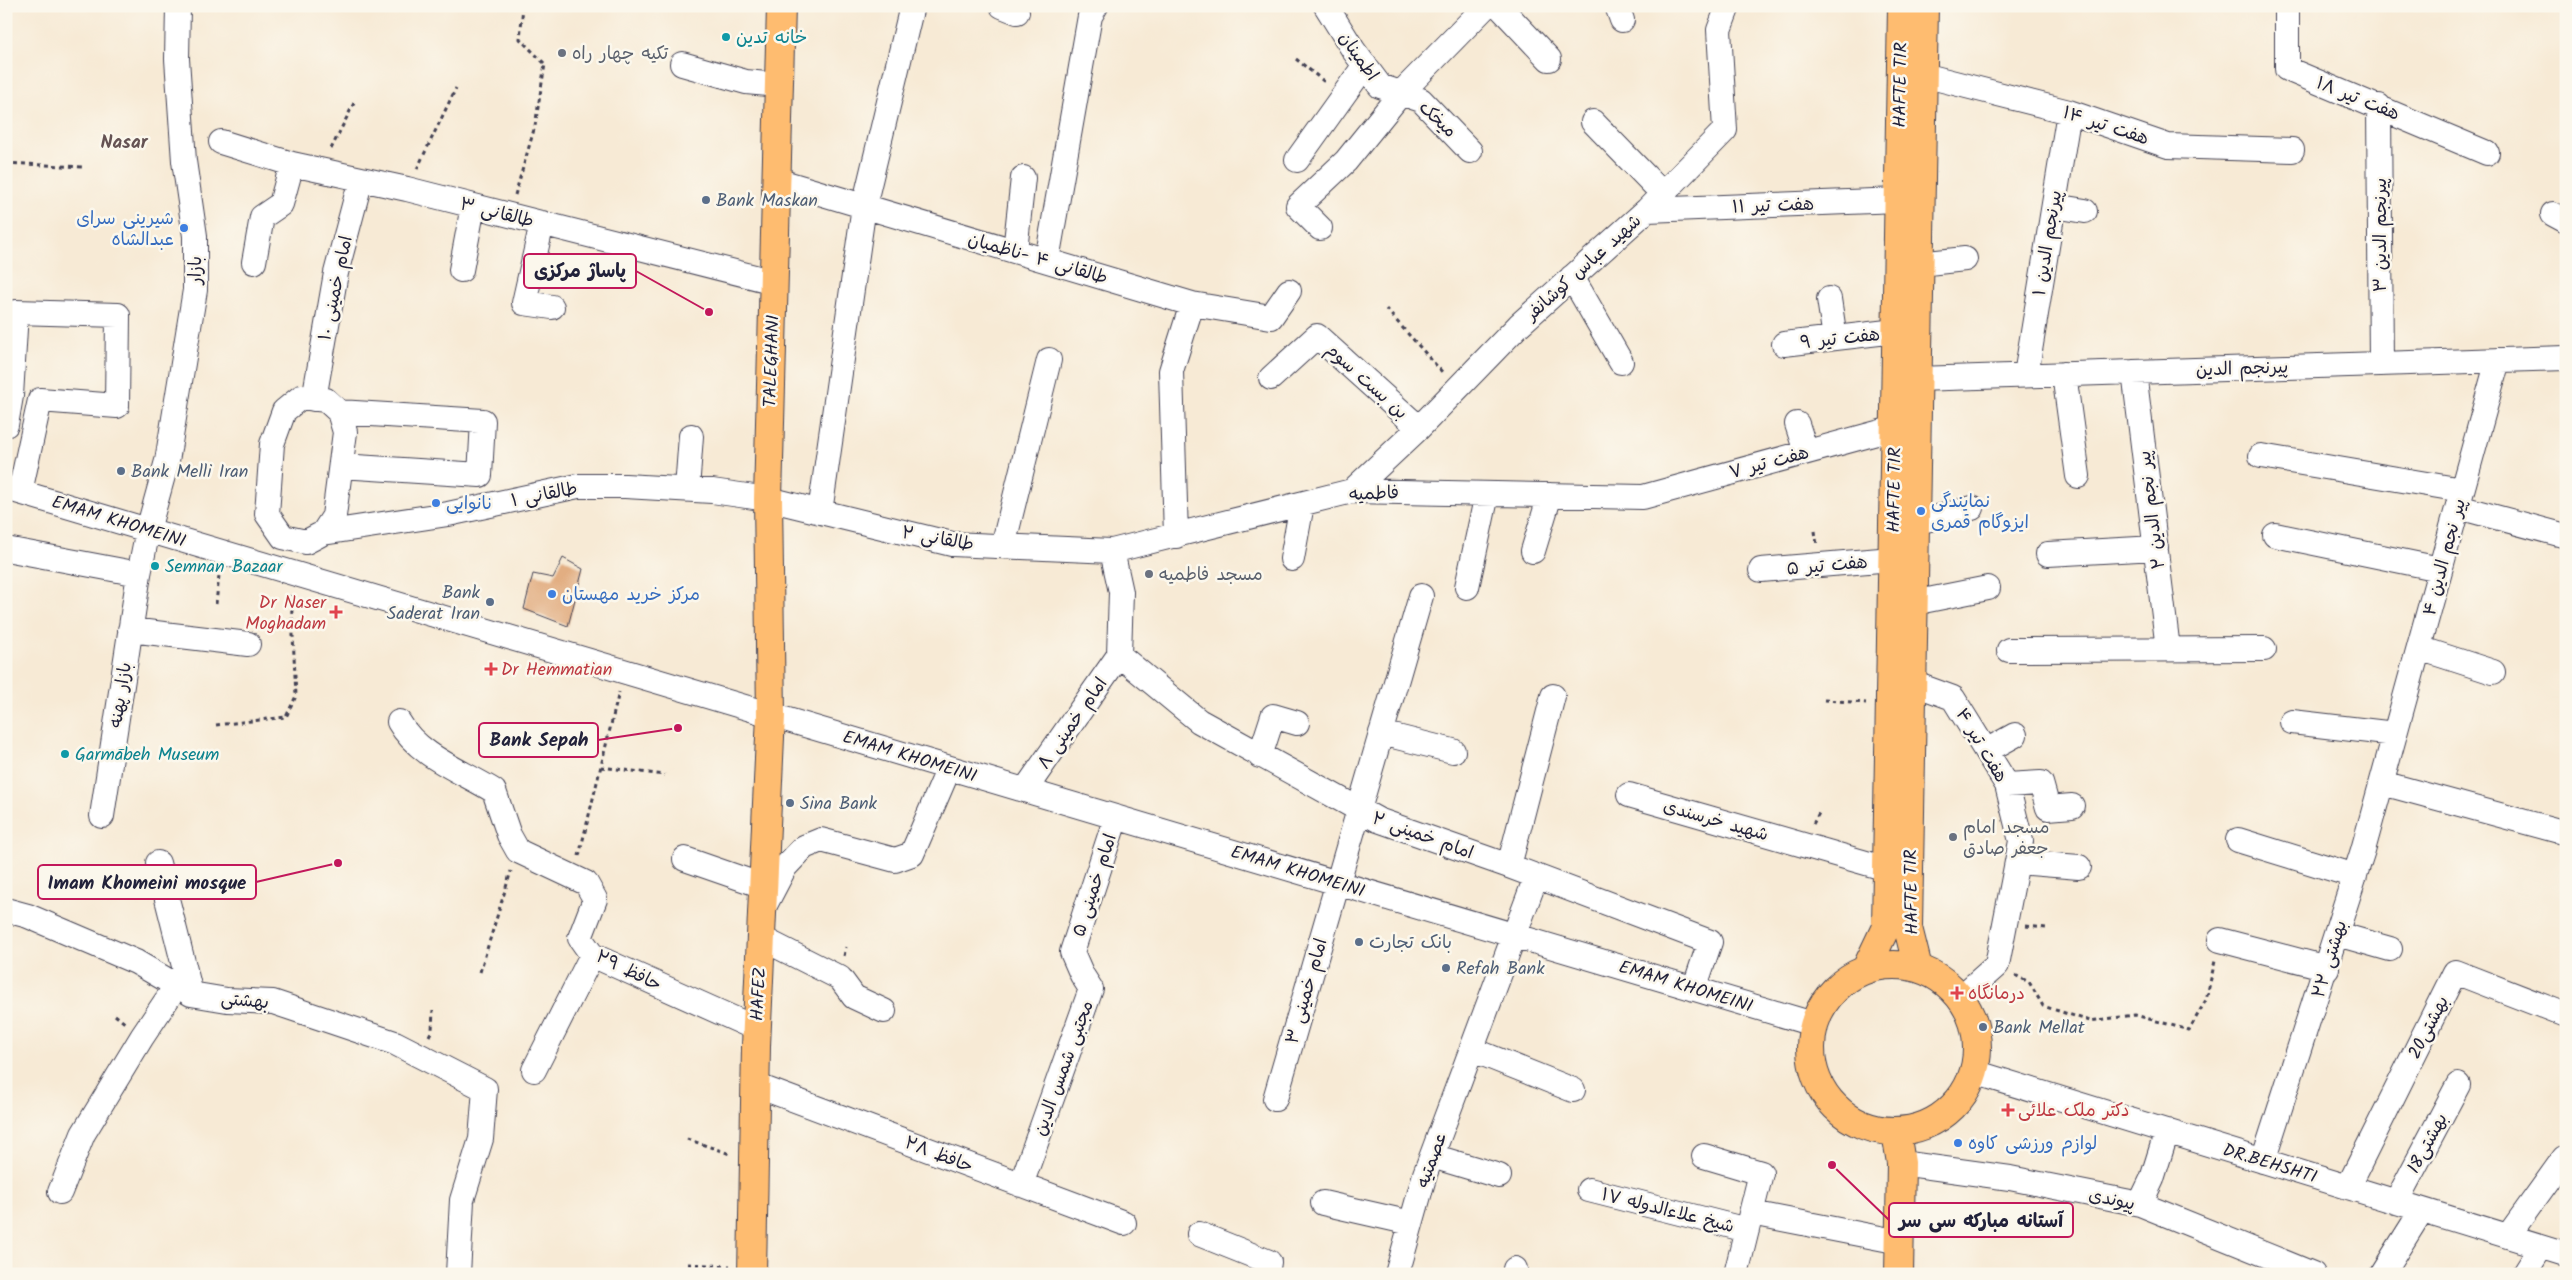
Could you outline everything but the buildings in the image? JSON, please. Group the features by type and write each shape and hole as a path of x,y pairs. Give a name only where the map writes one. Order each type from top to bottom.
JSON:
{"main road":[{"name":"TALEGHANI","path":"771,715 768,499 781,6"},
{"name":"HAFTE TIR","path":"1902,6 1896,331 1907,379 1915,523 1908,928 1918,968"},
{"name":"HAFTE TIR","path":"1866,969 1886,927 1895,428 1907,379 1919,264 1924,6"},
{"name":"HAFEZ","path":"752,1270 755,1085 771,715"},
{"path":"1892,964 1918,968 1941,979 1960,997 1973,1020 1978,1046 1974,1072 1963,1096 1945,1115 1922,1127 1896,1132 1870,1129 1846,1117 1827,1099 1814,1076 1810,1050 1813,1024 1824,1000 1843,981 1866,969 1892,964"},
{"path":"1896,1132 1901,1163 1899,1274"}],"street":[{"name":"بازار","path":"139,574 148,530 167,460 195,290 195,236 184,161 177,59 178,6"},
{"path":"820,512 864,206 912,6"},
{"path":"1047,260 1090,16 1096,6"},
{"name":"اطمینان","path":"1326,6 1380,86 1401,93"},
{"path":"1320,228 1298,206 1346,161 1401,93 1486,6"},
{"path":"1499,6 1549,59"},
{"name":"شهید عباس کوشانفر","path":"1352,491 1419,428 1519,325 1655,202 1724,130 1719,30 1728,6"},
{"name":"هفت تیر ۱۸","path":"2287,6 2287,69 2379,106 2487,153"},
{"path":"682,64 746,82 779,85"},
{"path":"1296,160 1365,65"},
{"name":"هفت تیر ۱۴","path":"1923,75 2069,112 2168,146 2292,150"},
{"name":"میخک","path":"1401,93 1421,100 1470,151"},
{"name":"پیرنجم الدین ۳","path":"2379,106 2381,364"},
{"name":"پیرنجم الدین ۱","path":"2026,375 2069,112"},
{"path":"1593,122 1655,202"},
{"name":"طالقانی ۳","path":"221,142 292,164 407,189 774,282"},
{"path":"254,262 254,216 281,204 292,164"},
{"path":"1015,251 1023,178"},
{"name":"امام خمینی ۱۰","path":"314,399 336,273 361,179"},
{"name":"طالقانی ۴ -ناظمیان","path":"776,180 1192,304 1271,317 1288,291"},
{"name":"هفت تیر ۱۱","path":"1655,202 1898,200"},
{"path":"461,270 473,206"},
{"path":"2054,206 2085,211"},
{"path":"542,223 524,302 552,308"},
{"path":"1919,264 1966,260"},
{"path":"1572,277 1621,362"},
{"path":"1829,300 1834,338"},
{"path":"1176,536 1170,371 1192,304"},
{"path":"6,425 11,396 16,312 118,315 117,406 40,400 13,490"},
{"name":"هفت تیر ۹","path":"1784,344 1896,331"},
{"name":"بن بست سوم","path":"1271,378 1317,336 1419,428"},
{"name":"پیرنجم الدین","path":"1907,379 2566,358"},
{"path":"1003,546 1049,360"},
{"name":"پیر نجم الدین ۴","path":"2392,745 2498,360"},
{"name":"پیر نجم الدین ۲","path":"2134,372 2168,649"},
{"path":"2064,374 2078,476"},
{"name":"طالقانی ۱","path":"314,399 302,397 284,410 272,444 267,514 283,537 306,542 323,533 448,514 578,486 687,489 768,499"},
{"path":"314,399 326,400 339,412 345,432 334,516 323,533"},
{"path":"339,412 483,421 480,475 340,466"},
{"path":"1797,424 1806,452"},
{"name":"هفت تیر ۷","path":"1643,497 1895,428"},
{"path":"687,489 691,436"},
{"path":"2261,456 2460,498 2566,536"},
{"name":"EMAM KHOMEINI","path":"13,490 1813,1024"},
{"name":"فاطمیه","path":"1112,551 1352,491 1643,497"},
{"path":"1467,587 1487,494"},
{"path":"1533,551 1550,495"},
{"name":"طالقانی ۲","path":"768,499 952,544 1112,551"},
{"path":"1292,559 1302,504"},
{"path":"1915,523 1972,508"},
{"path":"2275,535 2440,569"},
{"path":"2048,554 2156,548"},
{"path":"6,549 139,574"},
{"path":"1112,551 1121,592 1119,655"},
{"name":"هفت تیر ۵","path":"1761,570 1892,559"},
{"name":"بازار پهنه","path":"102,816 139,574"},
{"path":"1914,603 1988,588"},
{"name":"امام خمینی ۳","path":"1275,1099 1421,596"},
{"path":"130,630 248,644"},
{"path":"2419,648 2493,672"},
{"path":"2009,650 2264,649"},
{"name":"امام خمینی ۲","path":"1119,655 1198,721 1378,820 1509,866 1536,878 1710,942 1694,989"},
{"name":"امام خمینی ۸","path":"1025,790 1119,655"},
{"name":"هفت تیر ۴","path":"1912,684 1953,698 2007,785 2021,840 1997,965"},
{"path":"1509,866 1553,696"},
{"path":"1260,756 1273,716 1297,723"},
{"path":"399,722 407,736 428,752 494,791 509,835 518,852"},
{"path":"2292,722 2392,745"},
{"path":"1381,734 1453,751"},
{"path":"1986,750 2015,735"},
{"name":"بهشتی ۲۲","path":"2264,1161 2338,934 2392,745"},
{"path":"685,859 763,898 804,847 821,840 894,860 912,854 950,768"},
{"path":"2007,785 2041,783 2048,808 2072,806"},
{"path":"2382,783 2566,833"},
{"name":"شهید خرسندی","path":"1629,795 1886,869"},
{"name":"امام خمینی ۵","path":"1072,952 1116,817"},
{"path":"2238,840 2355,876"},
{"name":"حافظ ۲۹","path":"518,852 586,884 595,899 580,938 592,954 757,1029"},
{"path":"2017,862 2079,867"},
{"path":"60,1192 83,1134 142,1037 183,990 158,864"},
{"name":"عصمتیه","path":"1399,1273 1411,1222 1432,1156 1536,878"},
{"name":"بهشتی","path":"6,910 28,916 136,962 183,990 227,1000 273,1002 396,1043 485,1088 481,1139 462,1200 458,1274"},
{"path":"2338,934 2390,949"},
{"path":"761,938 840,978 854,997 884,1011"},
{"path":"2220,940 2327,968"},
{"name":"مجتبی شمس الدین","path":"1021,1185 1091,989 1082,975 1072,952"},
{"path":"534,1070 592,954"},
{"path":"1960,997 1997,965"},
{"name":"بهشتی20","path":"2348,1187 2455,972 2566,1015"},
{"path":"1473,1050 1573,1090"},
{"name":"DR.BEHSHTI","path":"1974,1072 2566,1254"},
{"name":"حافظ ۲۸","path":"755,1085 1124,1223"},
{"name":"بهشتی18","path":"2396,1202 2458,1085"},
{"path":"2140,1204 2152,1179 2167,1131"},
{"path":"1432,1156 1500,1176"},
{"name":"شیخ علاءالدوله ۱۷","path":"1704,1156 1761,1173 1736,1274"},
{"path":"2508,1236 2564,1158"},
{"name":"پیوندی","path":"1901,1163 2010,1178 2140,1204 2313,1274"},
{"name":"شیخ علاءالدوله ۱۷","path":"1589,1190 1750,1221 1900,1242"},
{"path":"1323,1203 1411,1222"},
{"path":"2382,1274 2422,1210"},
{"path":"1199,1234 1269,1262 1266,1274"},
{"path":"2524,1274 2541,1246"}],"path":[{"path":"510,215 535,126 545,64 520,39 523,6"},
{"path":"1296,59 1343,96"},
{"path":"407,189 456,88"},
{"path":"321,170 354,103"},
{"path":"6,163 82,167"},
{"path":"1386,310 1457,388"},
{"path":"216,604 221,552"},
{"path":"216,725 286,717 296,696 290,572"},
{"path":"574,878 624,671"},
{"path":"1824,700 1890,704"},
{"path":"601,767 665,775"},
{"path":"480,972 518,852"},
{"path":"1997,965 2029,982 2043,1006 2090,1021 2135,1015 2189,1030 2206,1000 2220,940"},
{"path":"687,1138 754,1162"},
{"path":"688,1264 752,1270"}],"place":[{"name":"خانه تدین","path":"726,37"},
{"name":"تکیه چهار راه","path":"562,53"},
{"name":"Bank Maskan","path":"706,200"},
{"name":"شیرینی سرای عبدالشاه","path":"184,228"},
{"name":"پاساژ مرکزی","path":"709,312"},
{"name":"Bank Melli Iran","path":"121,471"},
{"name":"نانوایی","path":"436,503"},
{"name":"نمایندگی ایزوگام قمری","path":"1921,511"},
{"name":"Semnan Bazaar","path":"155,566"},
{"name":"مسجد فاطمیه","path":"1149,574"},
{"name":"مرکز خرید مهستان","path":"552,594"},
{"name":"Bank Saderat Iran","path":"490,602"},
{"name":"Dr Naser Moghadam","path":"336,612"},
{"name":"Dr Hemmatian","path":"491,669"},
{"name":"Bank Sepah","path":"678,728"},
{"name":"Garmābeh Museum","path":"65,754"},
{"name":"Sina Bank","path":"790,803"},
{"name":"مسجد امام جعفر صادق","path":"1953,837"},
{"name":"Imam Khomeini mosque","path":"338,863"},
{"name":"بانک تجارت","path":"1359,942"},
{"name":"Refah Bank","path":"1446,968"},
{"name":"درمانگاه","path":"1957,993"},
{"name":"Bank Mellat","path":"1983,1027"},
{"name":"دکتر ملک علائی","path":"2008,1110"},
{"name":"لوازم ورزشی کاوه","path":"1958,1143"},
{"name":"آستانه مبارکه سی سر","path":"1832,1165"}],"district":[{"name":"Nasar","path":"124,141"}]}
